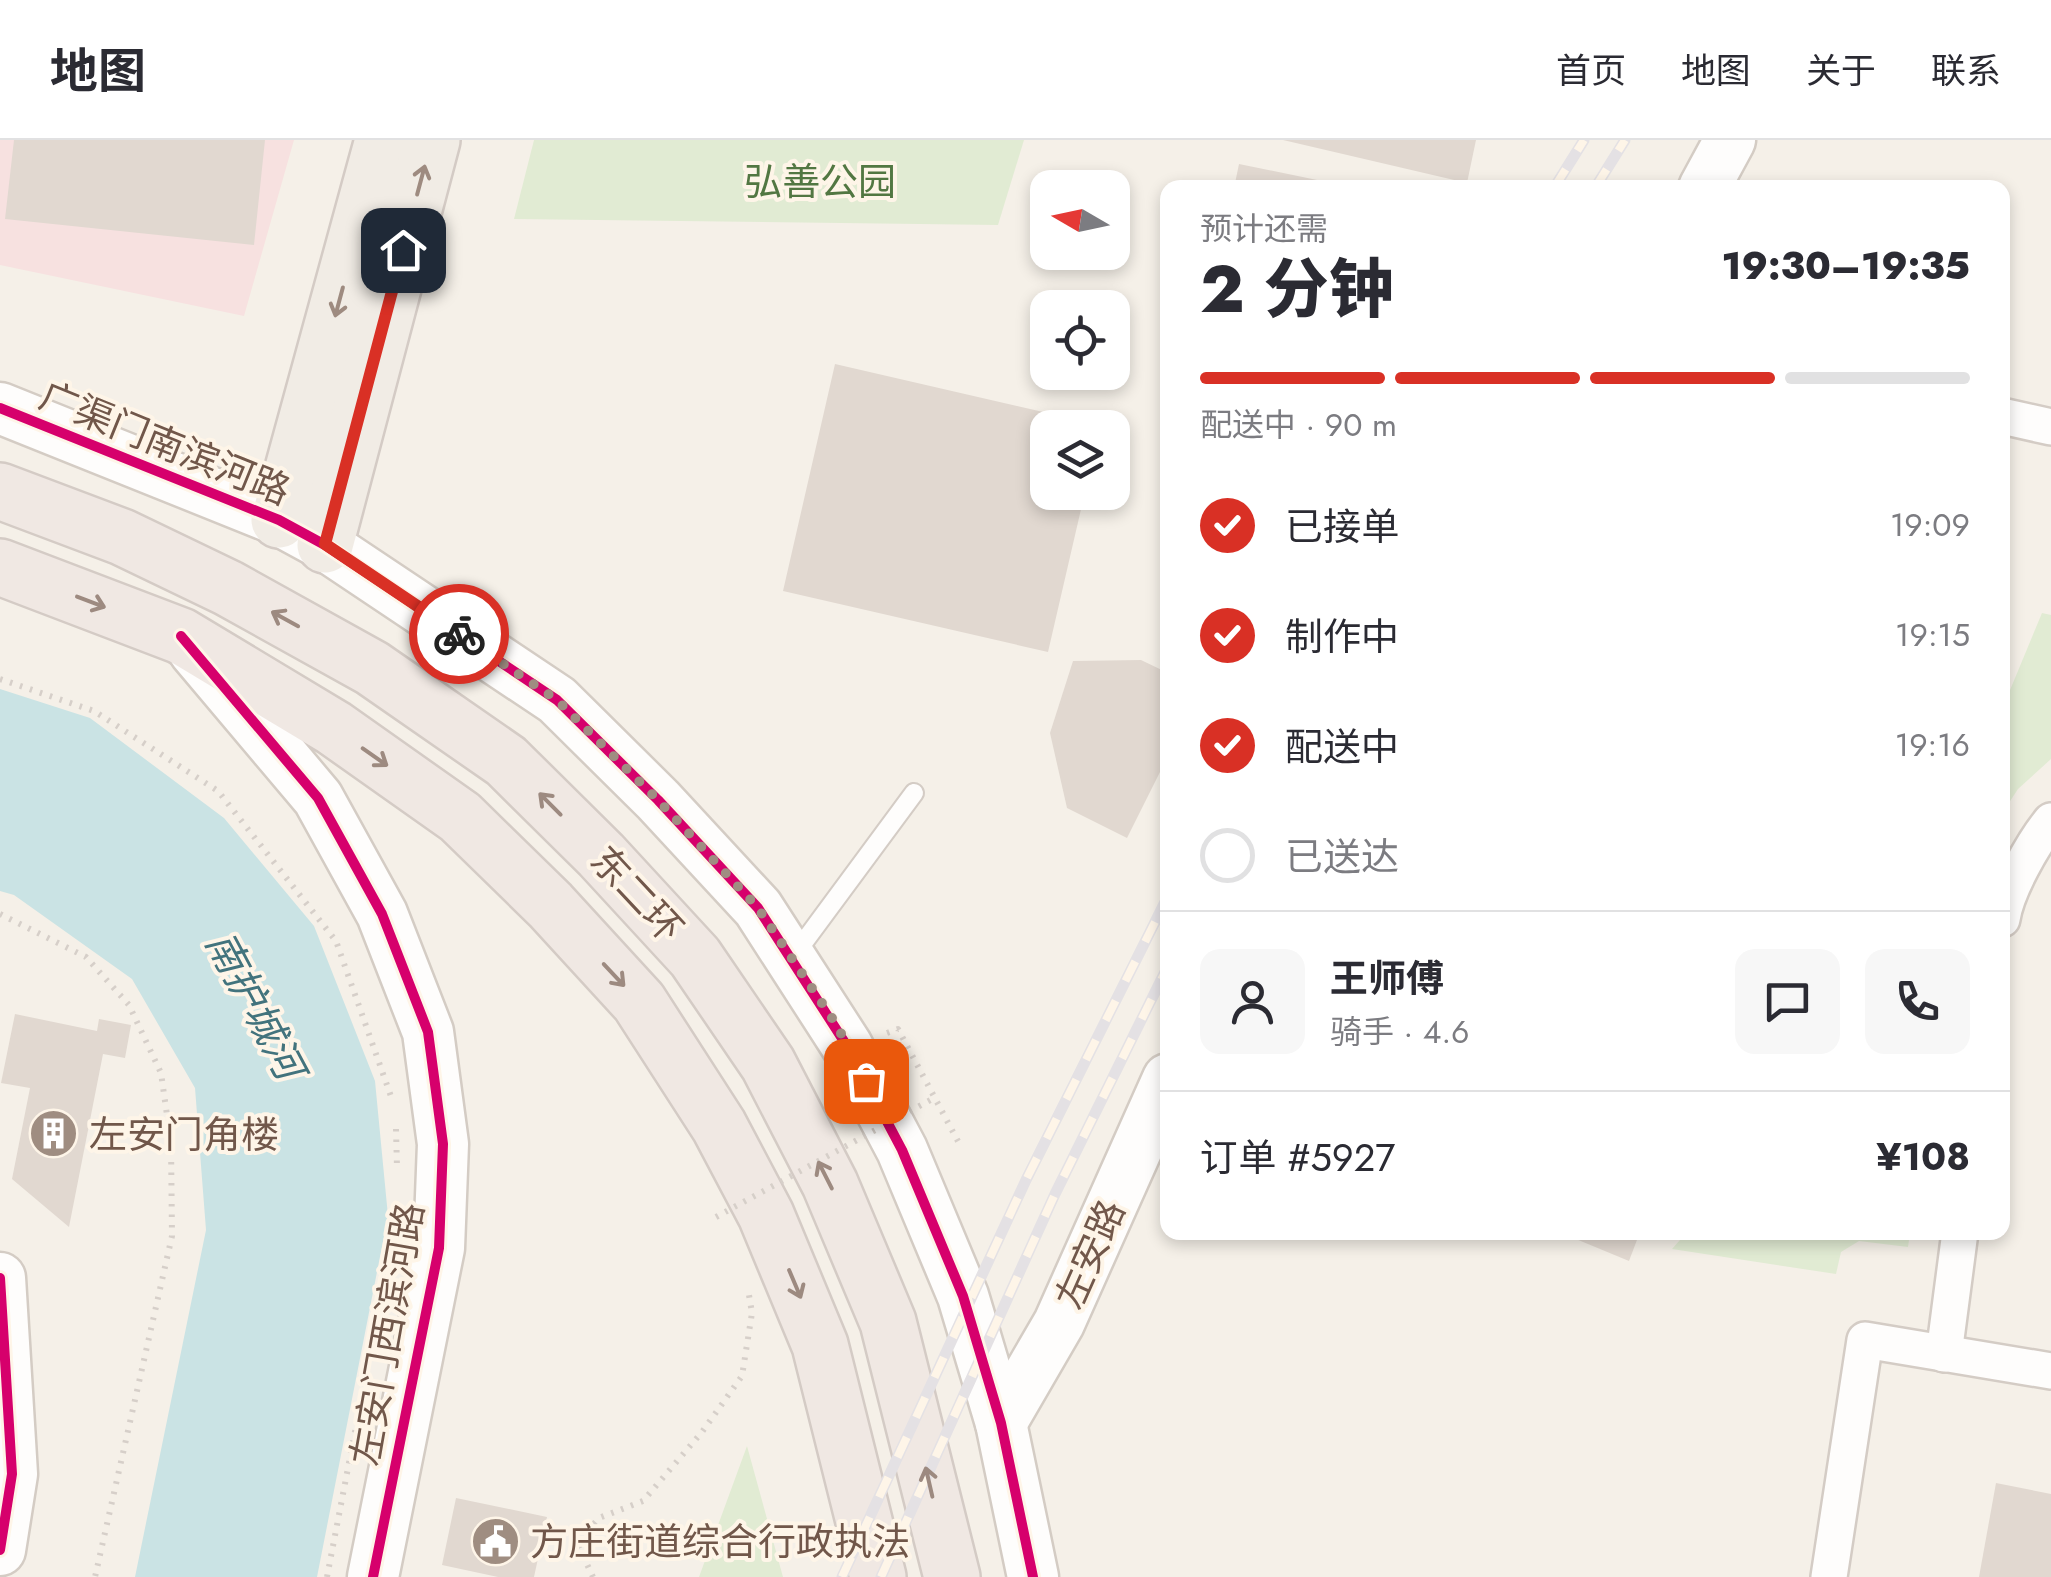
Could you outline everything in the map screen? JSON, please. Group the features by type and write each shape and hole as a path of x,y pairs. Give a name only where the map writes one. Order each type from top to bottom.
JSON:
{"highway":[{"name":"东二环","path":"0,491 122,537 228,588 372,668 506,761 601,855 696,958 776,1082 830,1184 888,1322 952,1577"},
{"name":"东二环","path":"0,567 181,636 334,728 460,816 640,1002 706,1102 766,1215 820,1344 878,1577"}],"main road":[{"path":"302,532 383,140"},
{"path":"302,532 432,140"}],"street":[{"path":"1708,180 1730,140"},
{"name":"广渠门南滨河路","path":"0,408 302,532 557,700 658,800 758,908 836,1024 902,1150 963,1296 1002,1423 1034,1577"},
{"path":"2010,418 2051,427"},
{"name":"左安门西滨河路","path":"181,636 318,798 382,914 428,1032 444,1144 439,1248 373,1577"},
{"path":"2010,893 2051,821"},
{"name":"左安路","path":"1002,1423 1059,1323 1160,1097"},
{"path":"1944,1354 1959,1240"},
{"path":"0,1278 12,1474 0,1550"},
{"path":"1829,1577 1866,1340 2051,1371"}],"lane":[{"path":"791,958 914,793"}],"path":[{"path":"0,679 94,711 218,791 336,941 395,1108"},
{"path":"0,914 86,957 130,1004 161,1073 171,1144 172,1236 96,1577"},
{"path":"898,1029 960,1146"},
{"path":"716,1216 934,1098"},
{"path":"396,1128 398,1186"},
{"path":"327,1577 399,1206"},
{"path":"593,1577 577,1544 598,1518 643,1501 702,1432 742,1376 752,1312 747,1283"}],"shaded area":[{"path":"0,140 294,140 244,316 0,265"}],"green space":[{"name":"弘善公园","path":"534,140 1024,140 998,225 514,219"},
{"path":"2042,613 2051,615 2051,759 2010,801 2010,690"},
{"path":"1680,1240 1909,1240 1908,1247 1859,1241 1841,1252 1836,1274 1672,1249"},
{"path":"747,1446 783,1577 699,1577"}],"water":[{"name":"南护城河","path":"0,689 90,718 224,818 314,926 375,1081 388,1216 317,1577 135,1577 206,1230 195,1088 132,979 14,895 0,891"}],"building":[{"path":"14,140 265,140 254,245 5,219"},
{"path":"1283,140 1476,140 1468,180"},
{"path":"1239,164 1317,180 1236,180"},
{"path":"835,364 1035,410 1030,410 1030,510 1081,510 1048,652 783,591"},
{"path":"1141,660 1160,669 1160,772 1127,838 1067,808 1050,733 1073,661"},
{"name":"左安门角楼","path":"15,1014 97,1031 99,1019 131,1025 125,1058 103,1054 69,1227 12,1179 30,1088 1,1083"},
{"path":"1578,1240 1637,1240 1629,1261"},
{"path":"1996,1483 2051,1494 2051,1577 1979,1577"},
{"name":"方庄街道综合行政执法","path":"456,1498 547,1517 534,1577 498,1577 442,1565"}],"railway":[{"path":"1559,180 1584,140"},
{"path":"1600,180 1625,140"},
{"path":"842,1577 1026,1180 1160,912"},
{"path":"881,1577 1055,1194 1160,982"}],"cycle path":[{"path":"0,408 279,520 325,545 557,700 658,800 758,908 847,1046 902,1150 963,1296 1001,1423 1033,1577"},
{"path":"181,636 318,798 382,914 428,1032 443,1144 439,1248 373,1577"},
{"path":"0,1278 12,1474 0,1550"}],"way so far":[{"path":"459,634 557,700 658,800 758,908 836,1024 866,1081"}],"place":[{"name":"左安门角楼","path":"54,1134"},
{"name":"方庄街道综合行政执法","path":"495,1541"}],"route":[{"path":"403,250 325,544 459,634"}]}
